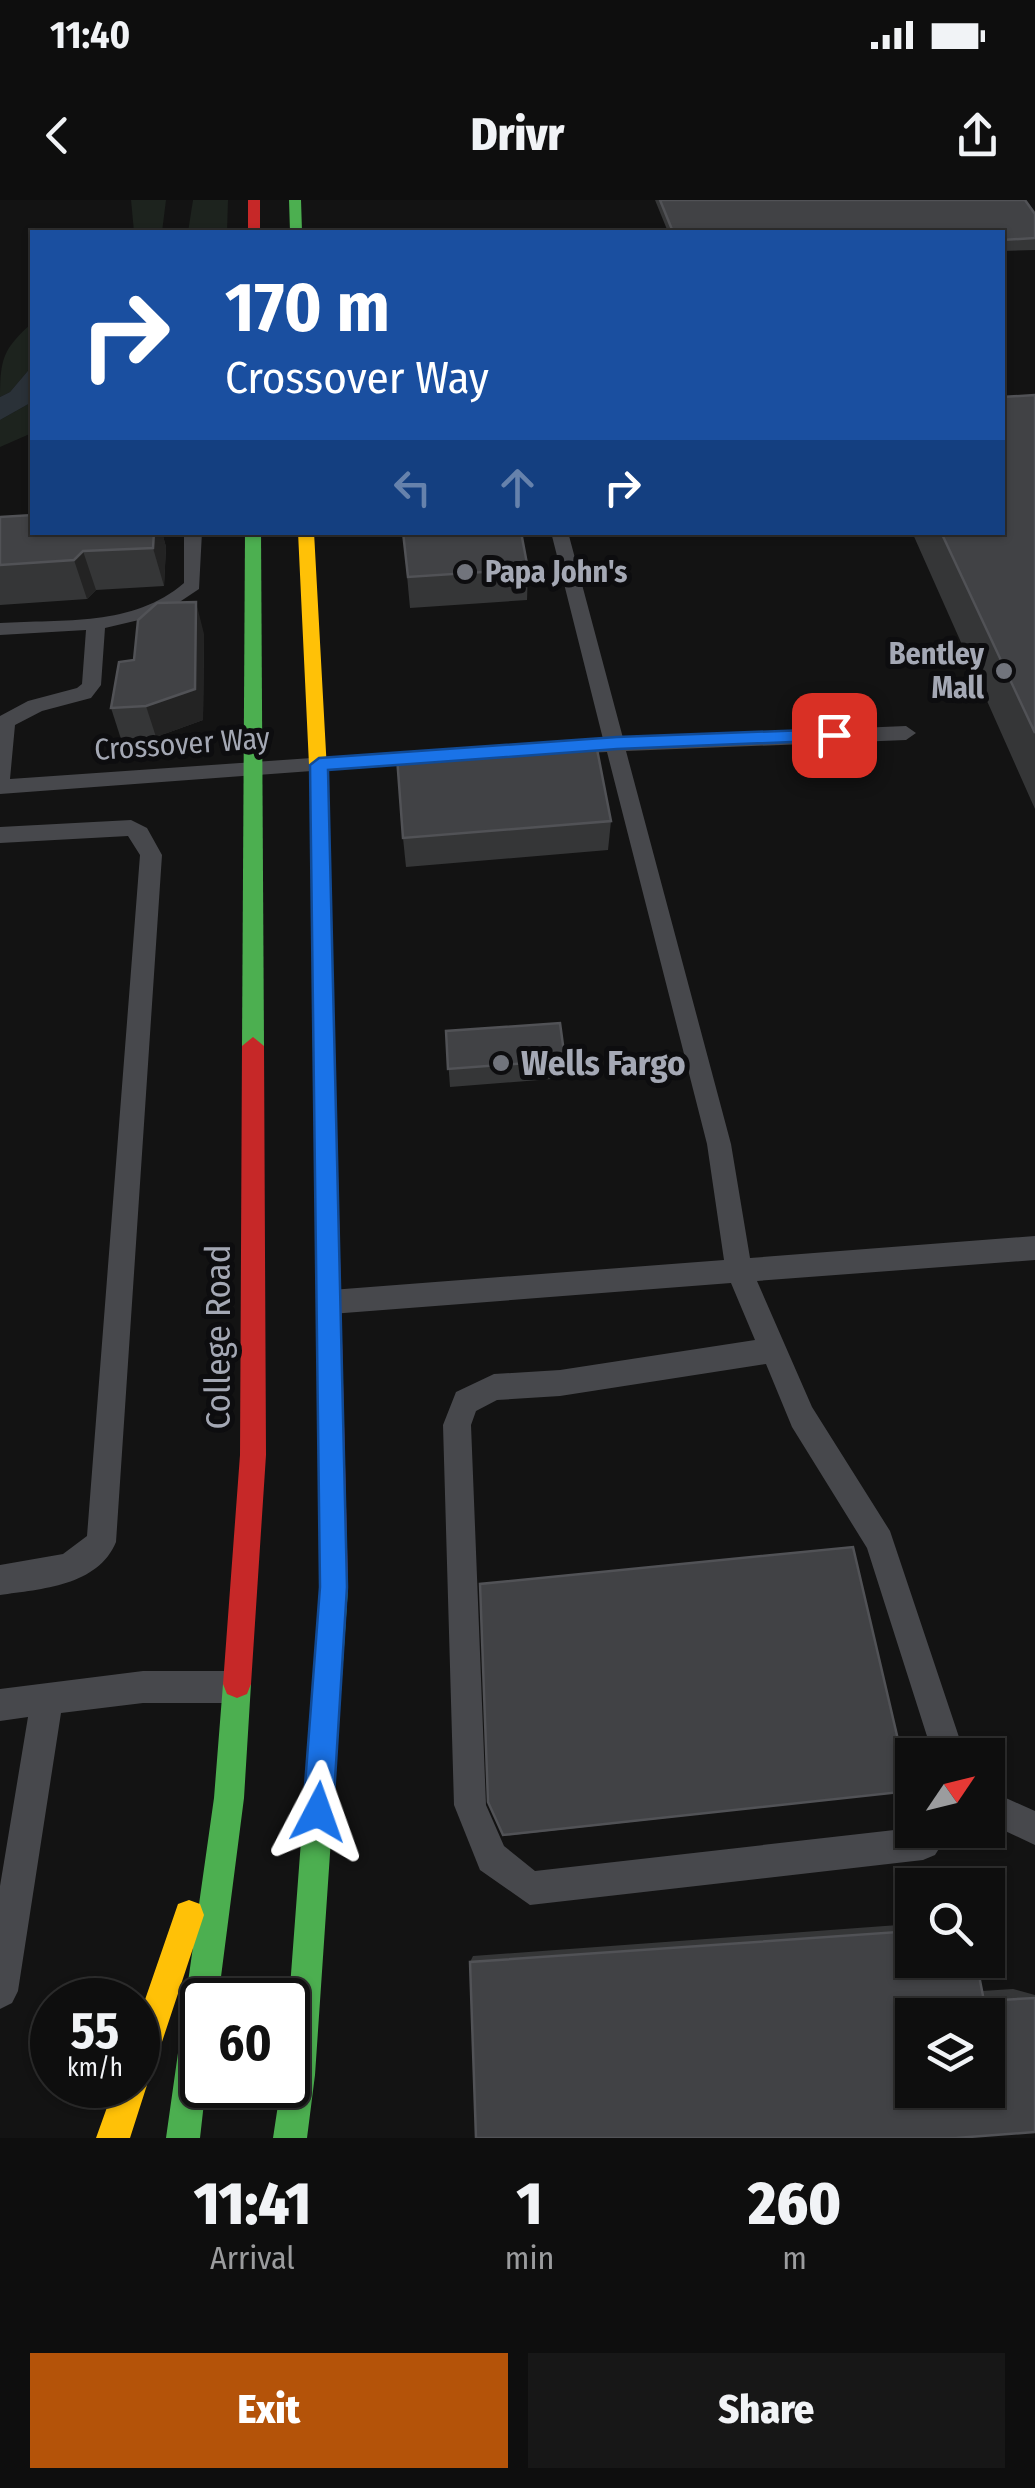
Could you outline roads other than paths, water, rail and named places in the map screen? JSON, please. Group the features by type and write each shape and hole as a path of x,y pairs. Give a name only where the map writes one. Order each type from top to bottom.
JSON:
{"main road":[{"path":"254,200 254,230"},
{"path":"295,200 296,230"},
{"name":"College Road","path":"183,2138 229,1798 253,1455 253,535"},
{"path":"290,2138 299,2076 334,1587 319,765 306,535"},
{"path":"160,2001 229,1798"},
{"path":"112,2138 123,2108"}],"lane":[{"path":"0,629 133,618 169,608 193,585 193,535"},
{"path":"561,535 719,1144 738,1268 802,1417 880,1542 943,1738"},
{"path":"0,784 2,722 35,706 84,693 90,685 96,621"},
{"path":"541,749 906,732"},
{"name":"Crossover Way","path":"0,784 446,756"},
{"path":"0,835 132,828 140,833 151,855 101,1542 88,1558 67,1570 0,1580"},
{"path":"331,1302 1035,1248"},
{"path":"773,1350 560,1382 494,1387 466,1402 457,1425 470,1805 492,1858 530,1888 895,1846"},
{"path":"0,1705 144,1687 237,1687"},
{"path":"0,1991 9,1879 46,1699"},
{"path":"1005,1814 1035,1828"}],"place":[{"name":"Papa John's","path":"465,572"},
{"name":"Bentley Mall","path":"1004,671"},
{"name":"Wells Fargo","path":"501,1063"}]}
